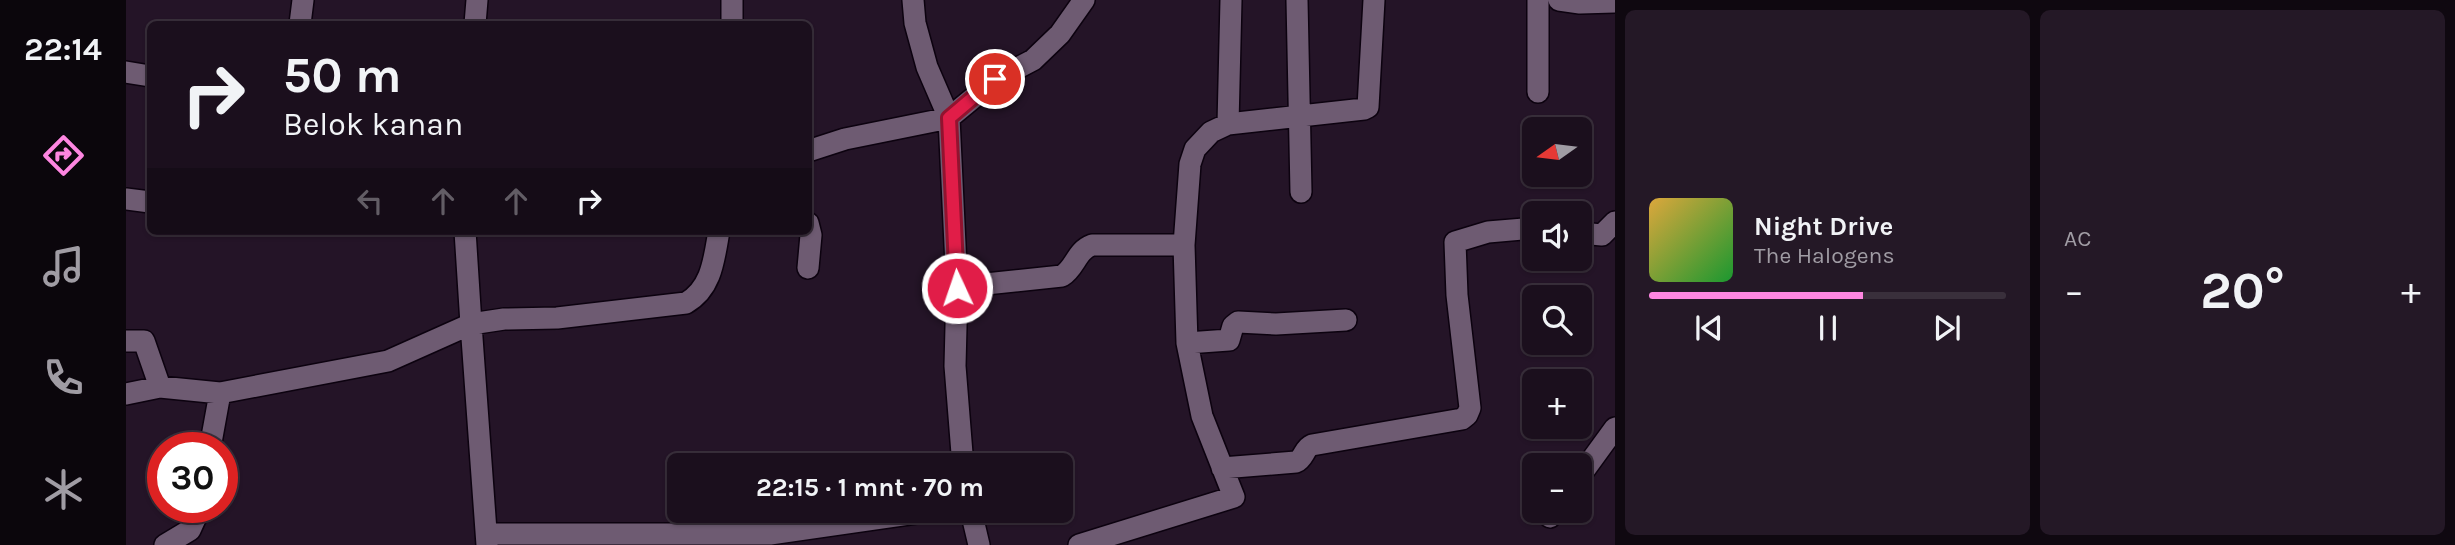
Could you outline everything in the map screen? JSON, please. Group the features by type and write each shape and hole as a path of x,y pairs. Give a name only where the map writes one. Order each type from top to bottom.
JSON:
{"street":[{"path":"300,21 303,0"},
{"path":"475,21 477,0"},
{"path":"732,0 732,21"},
{"path":"914,0 915,23 927,67 949,118 957,288 955,366 962,453"},
{"path":"812,150 845,139 949,118 995,79 1033,60 1060,34 1084,0"},
{"path":"1228,124 1231,0"},
{"path":"1297,0 1301,192"},
{"path":"1079,545 1234,497 1202,416 1187,343 1184,245 1191,164 1195,149 1211,132 1228,124 1368,107 1374,0"},
{"path":"1538,0 1538,92"},
{"path":"1559,0 1580,3 1615,2"},
{"path":"126,72 147,76"},
{"path":"126,199 147,202"},
{"path":"1592,234 1602,235 1615,222"},
{"path":"1222,468 1296,462 1312,444 1459,420 1467,415 1469,397 1457,295 1455,242 1488,232 1522,229"},
{"path":"465,235 487,540 770,534 806,537 873,523"},
{"path":"126,394 160,387 220,393 388,361 471,324 504,319 557,318 686,303 698,296 710,274 718,235"},
{"path":"808,268 811,235"},
{"path":"957,288 1062,276 1070,271 1083,248 1092,245 1184,245"},
{"path":"1187,343 1226,341 1230,338 1234,324 1238,322 1289,324 1346,320"},
{"path":"126,341 144,341 160,387"},
{"path":"213,432 220,393"},
{"path":"1592,460 1615,428"},
{"path":"165,545 190,530 194,523"},
{"path":"974,523 979,545"}],"route":[{"path":"957,288 949,118 995,79"}]}
